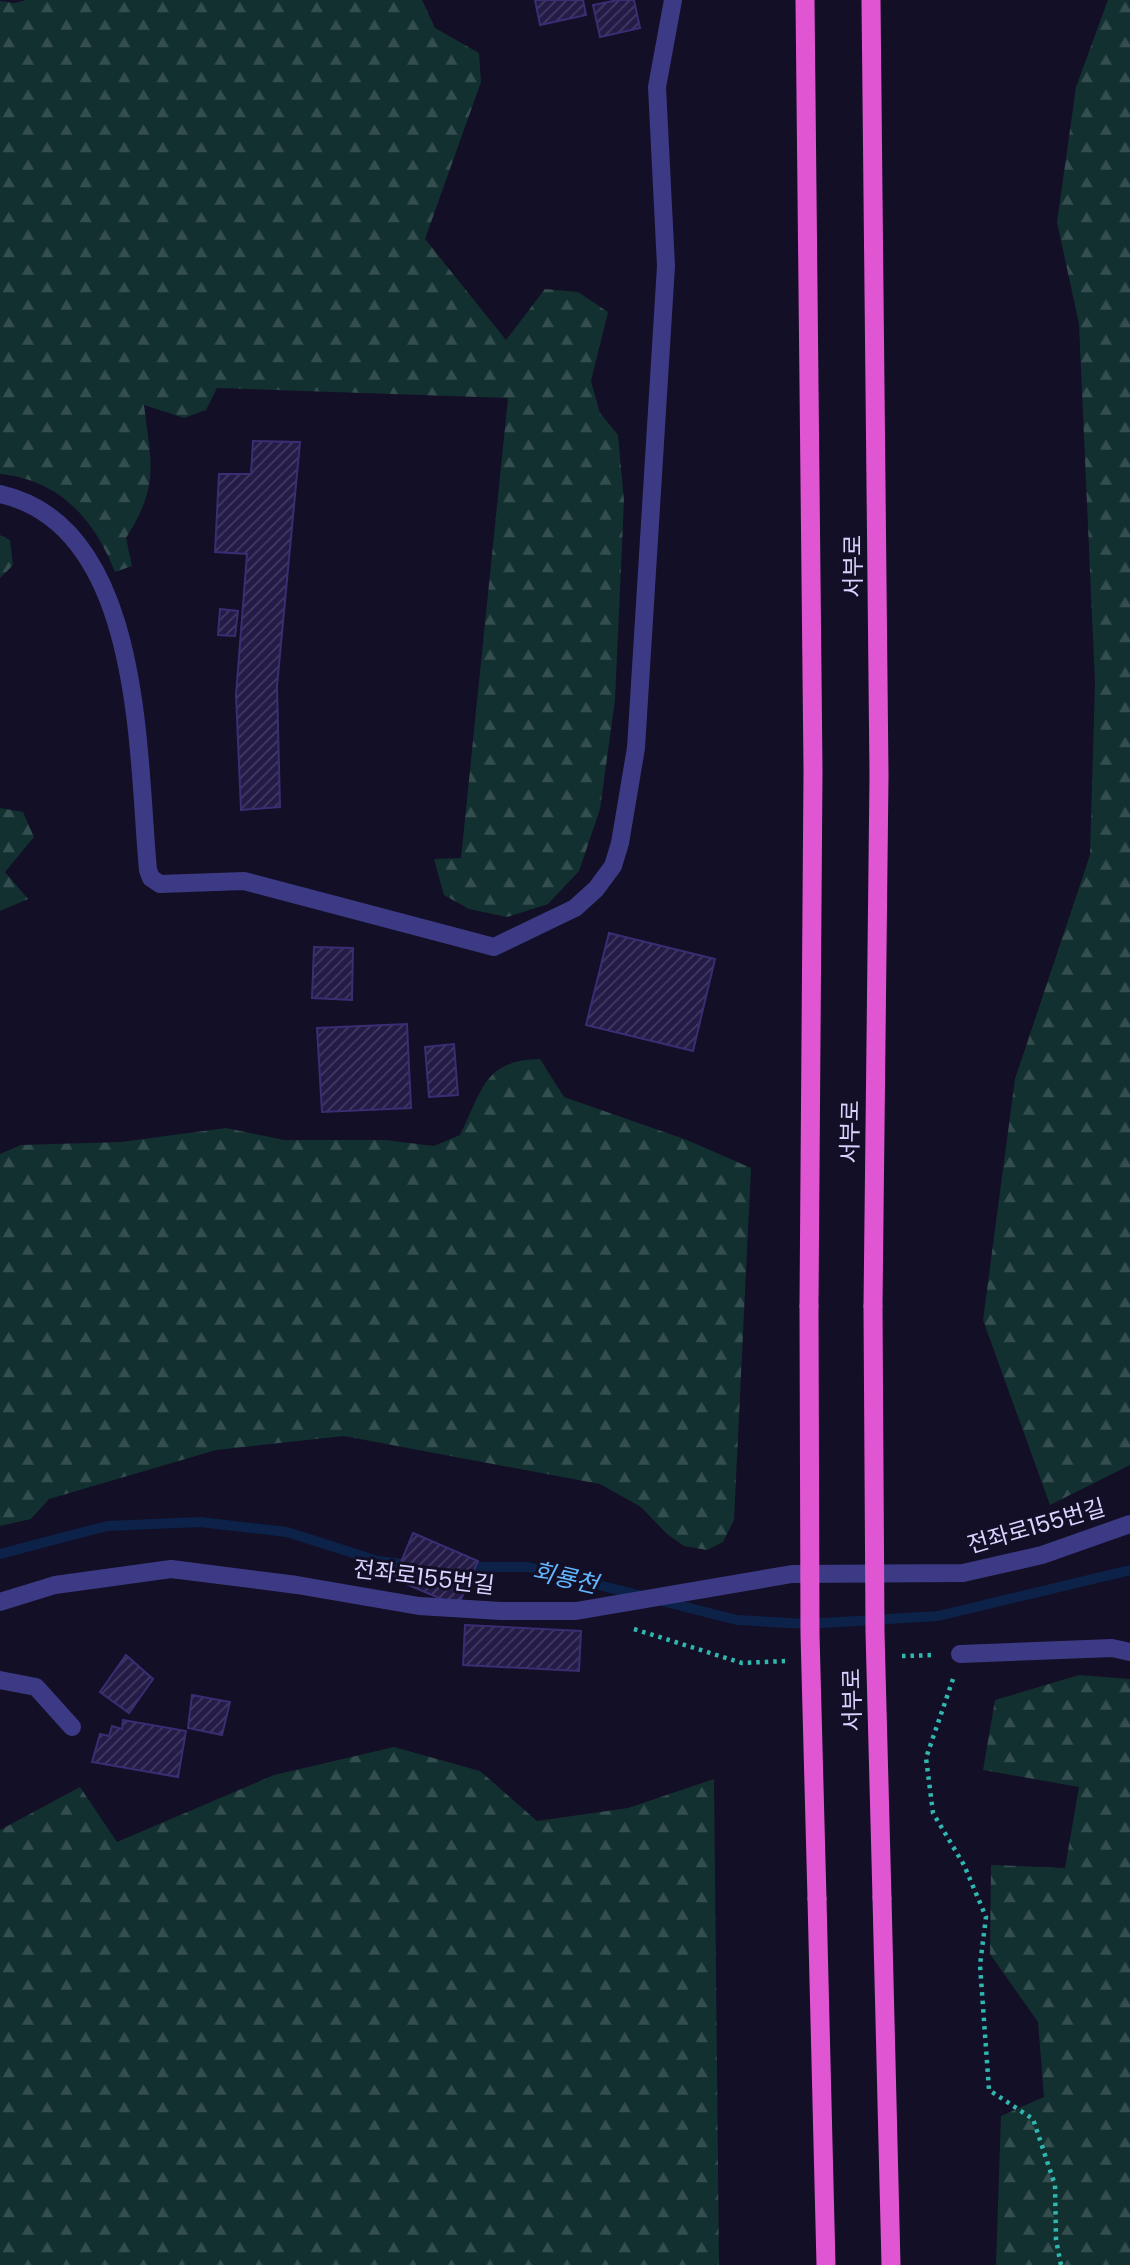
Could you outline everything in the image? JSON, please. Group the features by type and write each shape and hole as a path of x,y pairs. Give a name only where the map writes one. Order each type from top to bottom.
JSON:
{"highway":[{"name":"서부로","path":"805,0 813,771 809,1306 810,1634 825,2265"},
{"name":"서부로","path":"871,0 879,776 873,1306 875,1632 891,2265"}],"street":[{"path":"0,494 26,502 56,520 96,568 104,587 131,692 148,870 160,884 244,881 494,947 575,908 596,889 613,866 620,843 636,748 666,266 657,87 673,0"},
{"name":"전좌로155번길","path":"0,1602 55,1585 171,1569 297,1585 419,1606 500,1611 599,1608 792,1574 963,1573 1042,1555 1130,1524"},
{"path":"960,1654 1112,1648 1130,1651"},
{"path":"0,1680 36,1687 72,1727"}],"green space":[{"path":"26,0 422,0 435,28 479,53 481,82 425,239 506,340 545,289 578,292 608,312 591,381 600,413 618,435 624,501 615,700 600,809 579,871 548,904 507,917 469,909 444,895 434,859 461,858 508,398 217,388 206,410 184,418 144,405 150,459 148,488 137,519 126,538 132,566 115,572 97,535 72,505 40,484 0,474 0,1 15,3"},
{"path":"1108,0 1130,0 1130,1465 1050,1505 983,1320 1015,1079 1090,855 1095,683 1079,324 1057,222 1076,87"},
{"path":"0,535 10,540 13,565 0,578"},
{"path":"0,808 23,812 34,837 5,872 28,899 0,911"},
{"path":"540,1059 564,1097 687,1140 751,1168 734,1520 723,1542 707,1550 684,1546 667,1534 641,1507 600,1484 344,1436 216,1450 49,1499 31,1519 0,1526 0,1154 21,1145 121,1142 226,1128 284,1140 385,1140 434,1146 460,1135 480,1092 495,1072 507,1065"},
{"path":"1079,1675 1130,1679 1130,2265 996,2265 1001,2116 1044,2097 1038,2022 990,1954 991,1865 1065,1868 1079,1787 983,1770 995,1700"},
{"path":"394,1747 480,1771 537,1821 628,1808 714,1779 719,2265 0,2265 0,1830 80,1787 117,1842 274,1775"}],"building":[{"path":"535,0 583,0 586,15 540,25"},
{"path":"634,0 640,28 600,37 593,5"},
{"path":"253,441 300,442 277,686 280,807 241,810 236,695 247,554 215,552 219,474 251,474"},
{"path":"220,609 238,611 235,636 218,635"},
{"path":"609,933 715,959 693,1051 586,1025"},
{"path":"314,947 353,948 352,1000 312,998"},
{"path":"407,1024 411,1108 322,1112 317,1028"},
{"path":"454,1044 458,1095 429,1097 425,1047"},
{"path":"413,1533 478,1561 458,1606 394,1579"},
{"path":"465,1625 581,1631 579,1671 463,1665"},
{"path":"126,1655 153,1679 129,1713 100,1692"},
{"path":"192,1695 230,1702 222,1735 188,1728"},
{"path":"123,1720 186,1731 178,1777 92,1762 100,1734 109,1736 112,1726 122,1729"}],"waterway":[{"name":"회룡천","path":"0,1554 107,1526 200,1522 287,1532 378,1561 412,1565"},
{"name":"회룡천","path":"463,1567 528,1567 642,1596"},
{"name":"회룡천","path":"658,1600 737,1620 807,1624 938,1616 1130,1570"}]}
